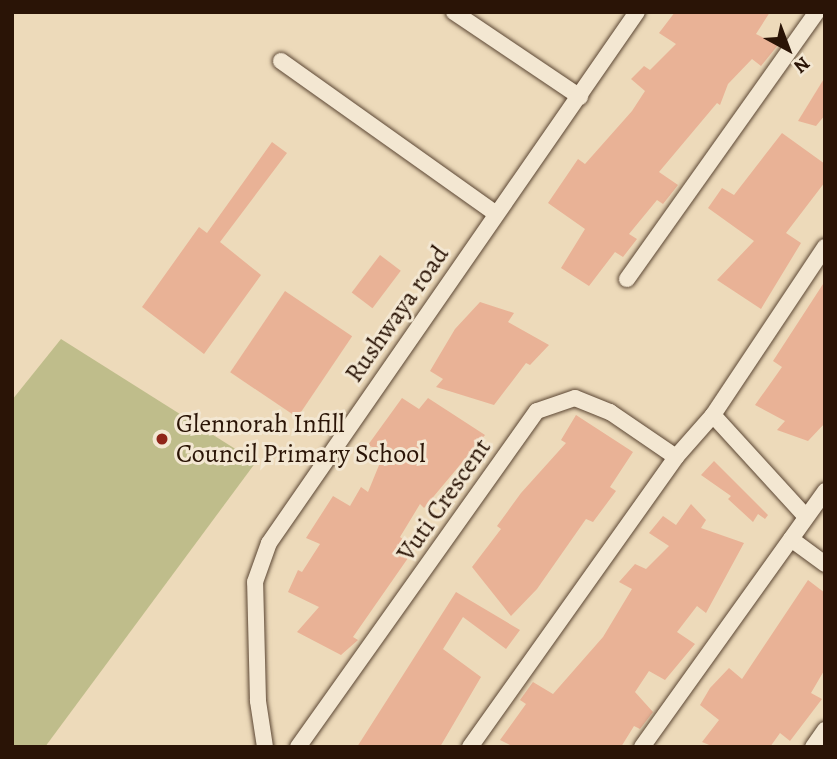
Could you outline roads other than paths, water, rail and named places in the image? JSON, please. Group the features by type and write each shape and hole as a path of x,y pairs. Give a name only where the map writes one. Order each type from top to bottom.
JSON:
{"street":[{"path":"454,12 580,97"},
{"name":"Rushwaya road","path":"265,747 258,701 255,582 269,543 637,12"},
{"path":"627,279 817,12"},
{"path":"281,61 496,214"},
{"path":"470,747 676,457 713,415 825,247"},
{"name":"Vuti Crescent","path":"298,747 537,411 575,398 610,412 676,457"},
{"path":"713,415 806,517"},
{"path":"642,747 825,491"},
{"path":"791,539 825,564"},
{"path":"813,747 825,730"}],"place":[{"name":"Glennorah Infill Council Primary School","path":"162,439"}]}
